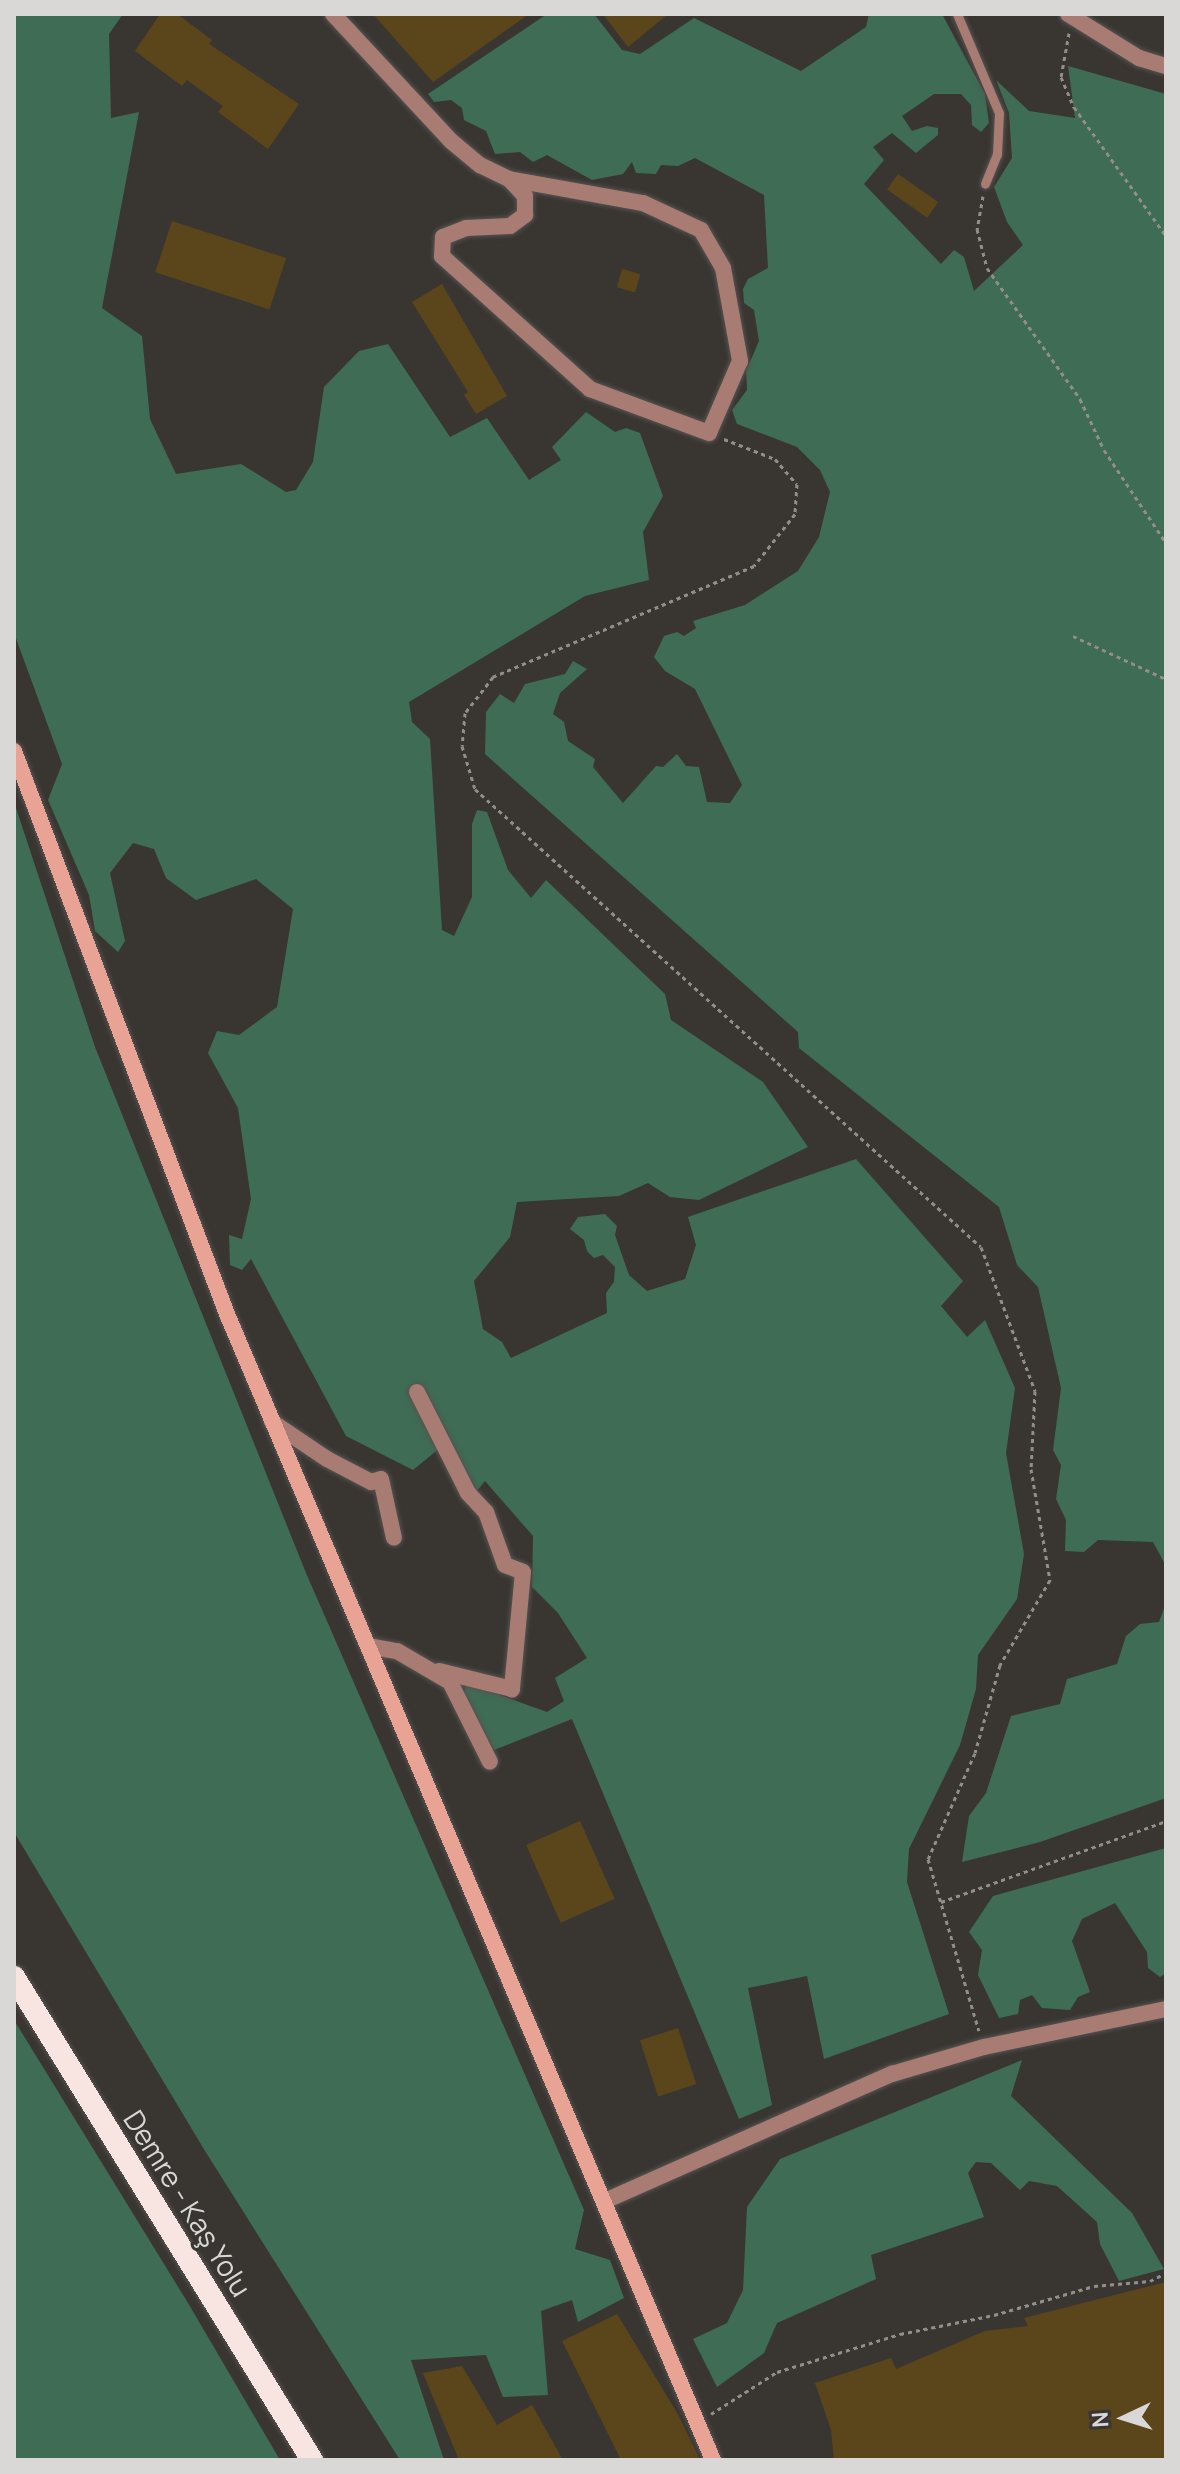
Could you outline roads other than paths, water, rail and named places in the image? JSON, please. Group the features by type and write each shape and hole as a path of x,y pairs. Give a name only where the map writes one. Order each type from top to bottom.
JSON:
{"highway":[{"name":"Demre - Kaş Yolu","path":"14,1977 312,2460"}],"main road":[{"path":"14,751 165,1154 272,1422 607,2200 713,2460"}],"street":[{"path":"333,14 451,141 509,179 525,196 525,215 510,226 466,228 443,237 442,256 590,389 709,433 740,361 723,268 701,230 643,203 509,179"},
{"path":"1070,15 1139,58 1166,66"},
{"path":"368,1646 397,1651 439,1671 512,1689 523,1572 505,1565 486,1512 468,1493 417,1392"},
{"path":"272,1422 327,1459 371,1482 381,1479 394,1538"},
{"path":"439,1671 450,1682 490,1762"},
{"path":"607,2200 892,2074 984,2047 1166,2009"}],"lane":[{"path":"957,14 999,113 997,154 985,184"}]}
